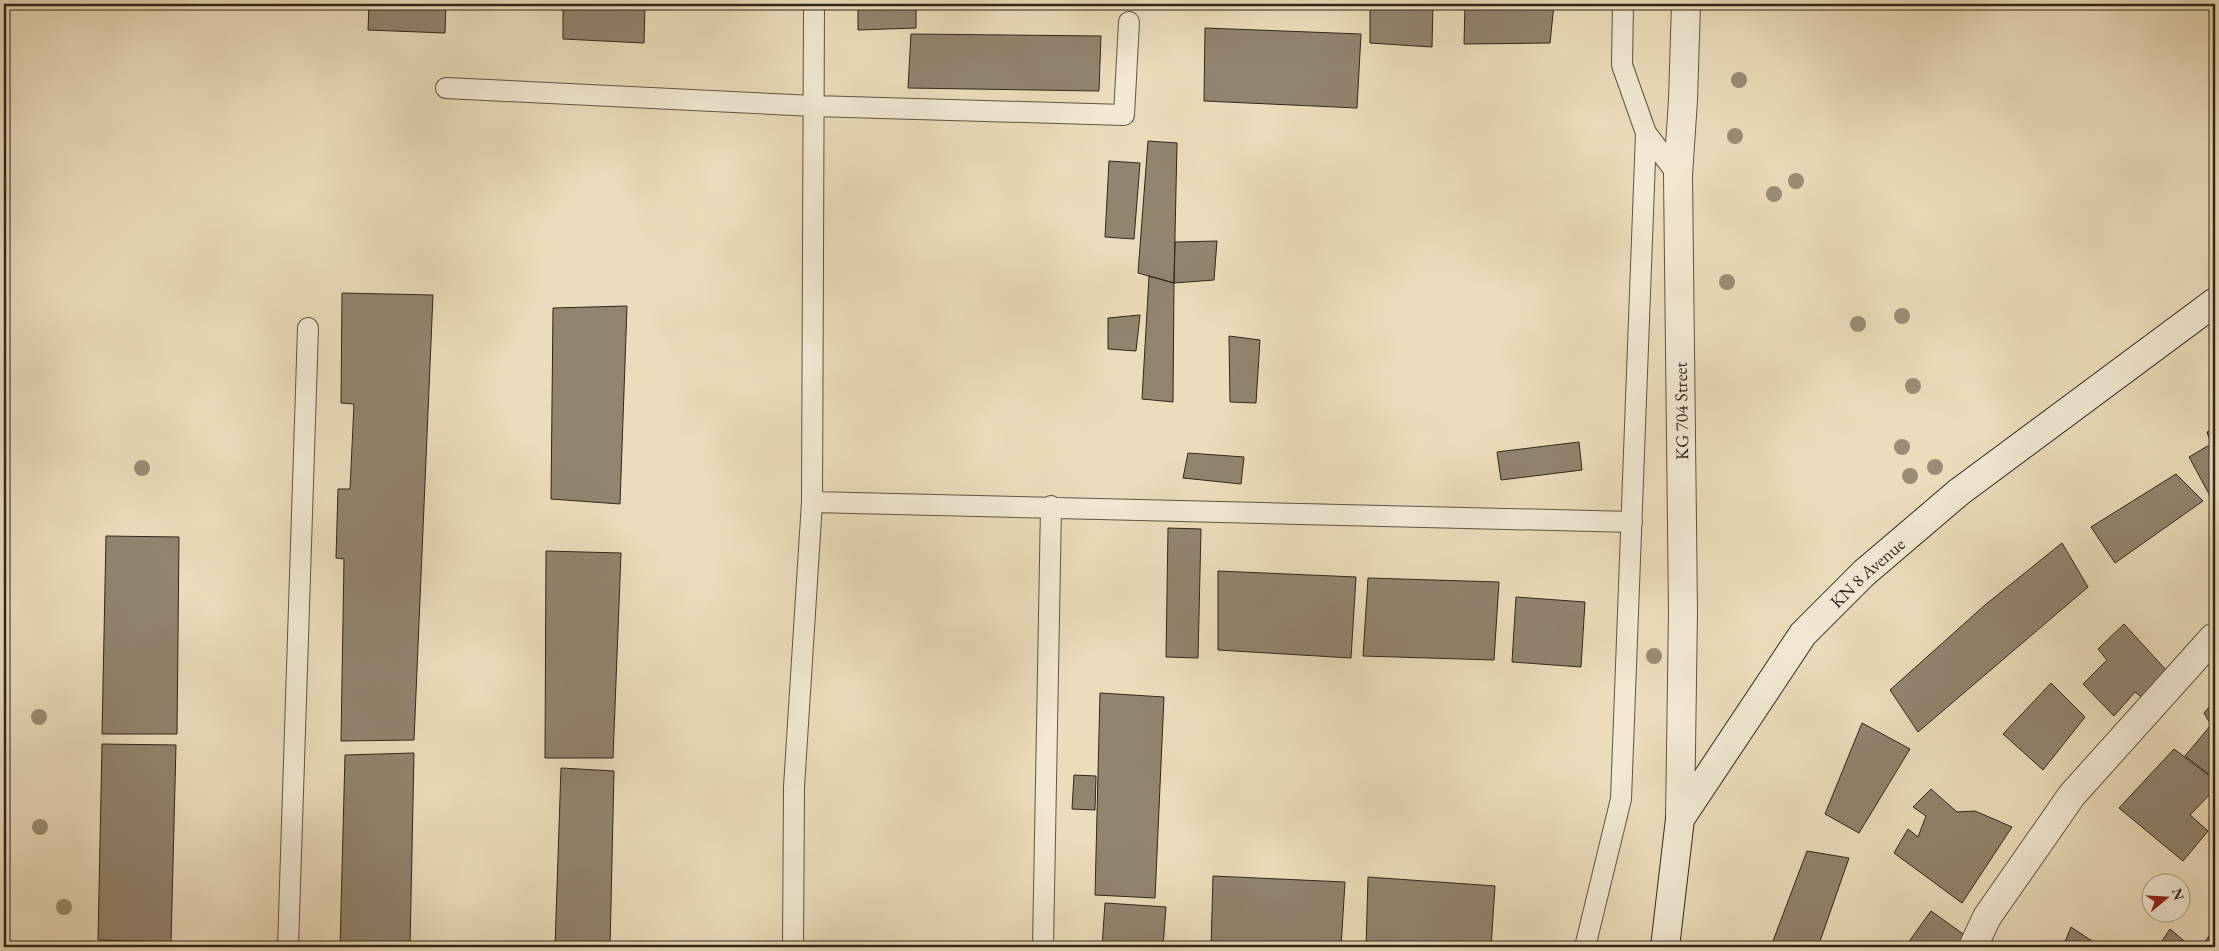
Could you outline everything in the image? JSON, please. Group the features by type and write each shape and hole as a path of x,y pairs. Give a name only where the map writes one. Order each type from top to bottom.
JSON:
{"street":[{"name":"KG 704 Street","path":"1680,819 1683,611 1678,175 1684,100 1686,4"},
{"name":"KN 8 Avenue","path":"1665,947 1680,819 1803,634 1864,573 1959,492 2215,302"},
{"path":"1973,947 1987,917 2072,795 2213,638"}],"lane":[{"path":"793,947 794,787 812,502 814,4"},
{"path":"1623,4 1622,65 1646,133 1678,175"},
{"path":"446,88 814,106 1124,115 1129,22"},
{"path":"1585,947 1621,799 1646,133"},
{"path":"288,947 308,328"},
{"path":"812,502 1051,506 1632,522"},
{"path":"1043,947 1051,506"}],"building":[{"path":"369,4 446,4 445,33 368,30"},
{"path":"563,4 645,4 644,43 563,39"},
{"path":"858,4 916,4 916,28 858,30"},
{"path":"1370,4 1433,4 1432,47 1370,43"},
{"path":"1465,4 1554,4 1550,43 1464,44"},
{"path":"1205,28 1361,34 1357,108 1204,101"},
{"path":"911,34 1101,36 1099,91 908,88"},
{"path":"1148,141 1177,143 1174,283 1138,273"},
{"path":"1109,161 1140,163 1134,239 1105,237"},
{"path":"1217,241 1214,280 1174,283 1175,242"},
{"path":"1149,276 1174,283 1173,402 1142,399"},
{"path":"342,293 433,295 414,740 341,741 344,559 336,558 338,489 350,489 354,404 341,403"},
{"path":"627,306 620,504 551,499 553,308"},
{"path":"1140,315 1136,351 1108,349 1108,318"},
{"path":"1229,336 1260,340 1256,403 1230,402"},
{"path":"2215,429 2215,505 2189,457 2211,444 2207,432"},
{"path":"1579,442 1582,470 1501,480 1497,452"},
{"path":"1188,453 1244,457 1241,484 1183,478"},
{"path":"2176,474 2203,501 2115,563 2091,527"},
{"path":"1168,528 1201,529 1198,658 1166,657"},
{"path":"106,536 179,537 177,734 102,734"},
{"path":"2062,543 2088,587 1918,732 1890,690 1985,605"},
{"path":"546,551 621,553 613,758 545,758"},
{"path":"1218,571 1356,577 1351,658 1218,650"},
{"path":"1368,578 1499,582 1494,660 1363,656"},
{"path":"1516,597 1585,602 1581,667 1512,662"},
{"path":"2124,624 2167,671 2143,698 2135,692 2114,716 2083,684 2107,660 2098,649"},
{"path":"2051,683 2085,717 2043,770 2003,734"},
{"path":"1100,693 1164,697 1155,898 1095,895"},
{"path":"2215,700 2215,779 2185,756 2211,725 2204,713"},
{"path":"1862,723 1910,749 1859,833 1825,814"},
{"path":"102,744 176,745 171,942 98,940"},
{"path":"2174,749 2215,780 2215,789 2190,815 2208,831 2183,861 2119,808"},
{"path":"414,753 410,947 340,947 345,755"},
{"path":"561,768 614,771 610,947 555,947"},
{"path":"1074,775 1096,776 1095,810 1072,809"},
{"path":"1931,789 1957,812 1975,811 2012,827 1962,903 1894,853 1908,829 1918,837 1926,816 1913,807"},
{"path":"1807,851 1849,858 1818,947 1792,947 1773,941"},
{"path":"1213,876 1345,882 1341,947 1211,947"},
{"path":"1368,877 1495,886 1491,947 1366,947"},
{"path":"1105,903 1166,907 1163,947 1102,947"},
{"path":"1931,911 1966,936 1959,947 1905,947"},
{"path":"2071,927 2101,947 2063,947"},
{"path":"2170,929 2191,947 2158,947"},
{"path":"2210,935 2215,938 2215,947 2200,947"}]}
